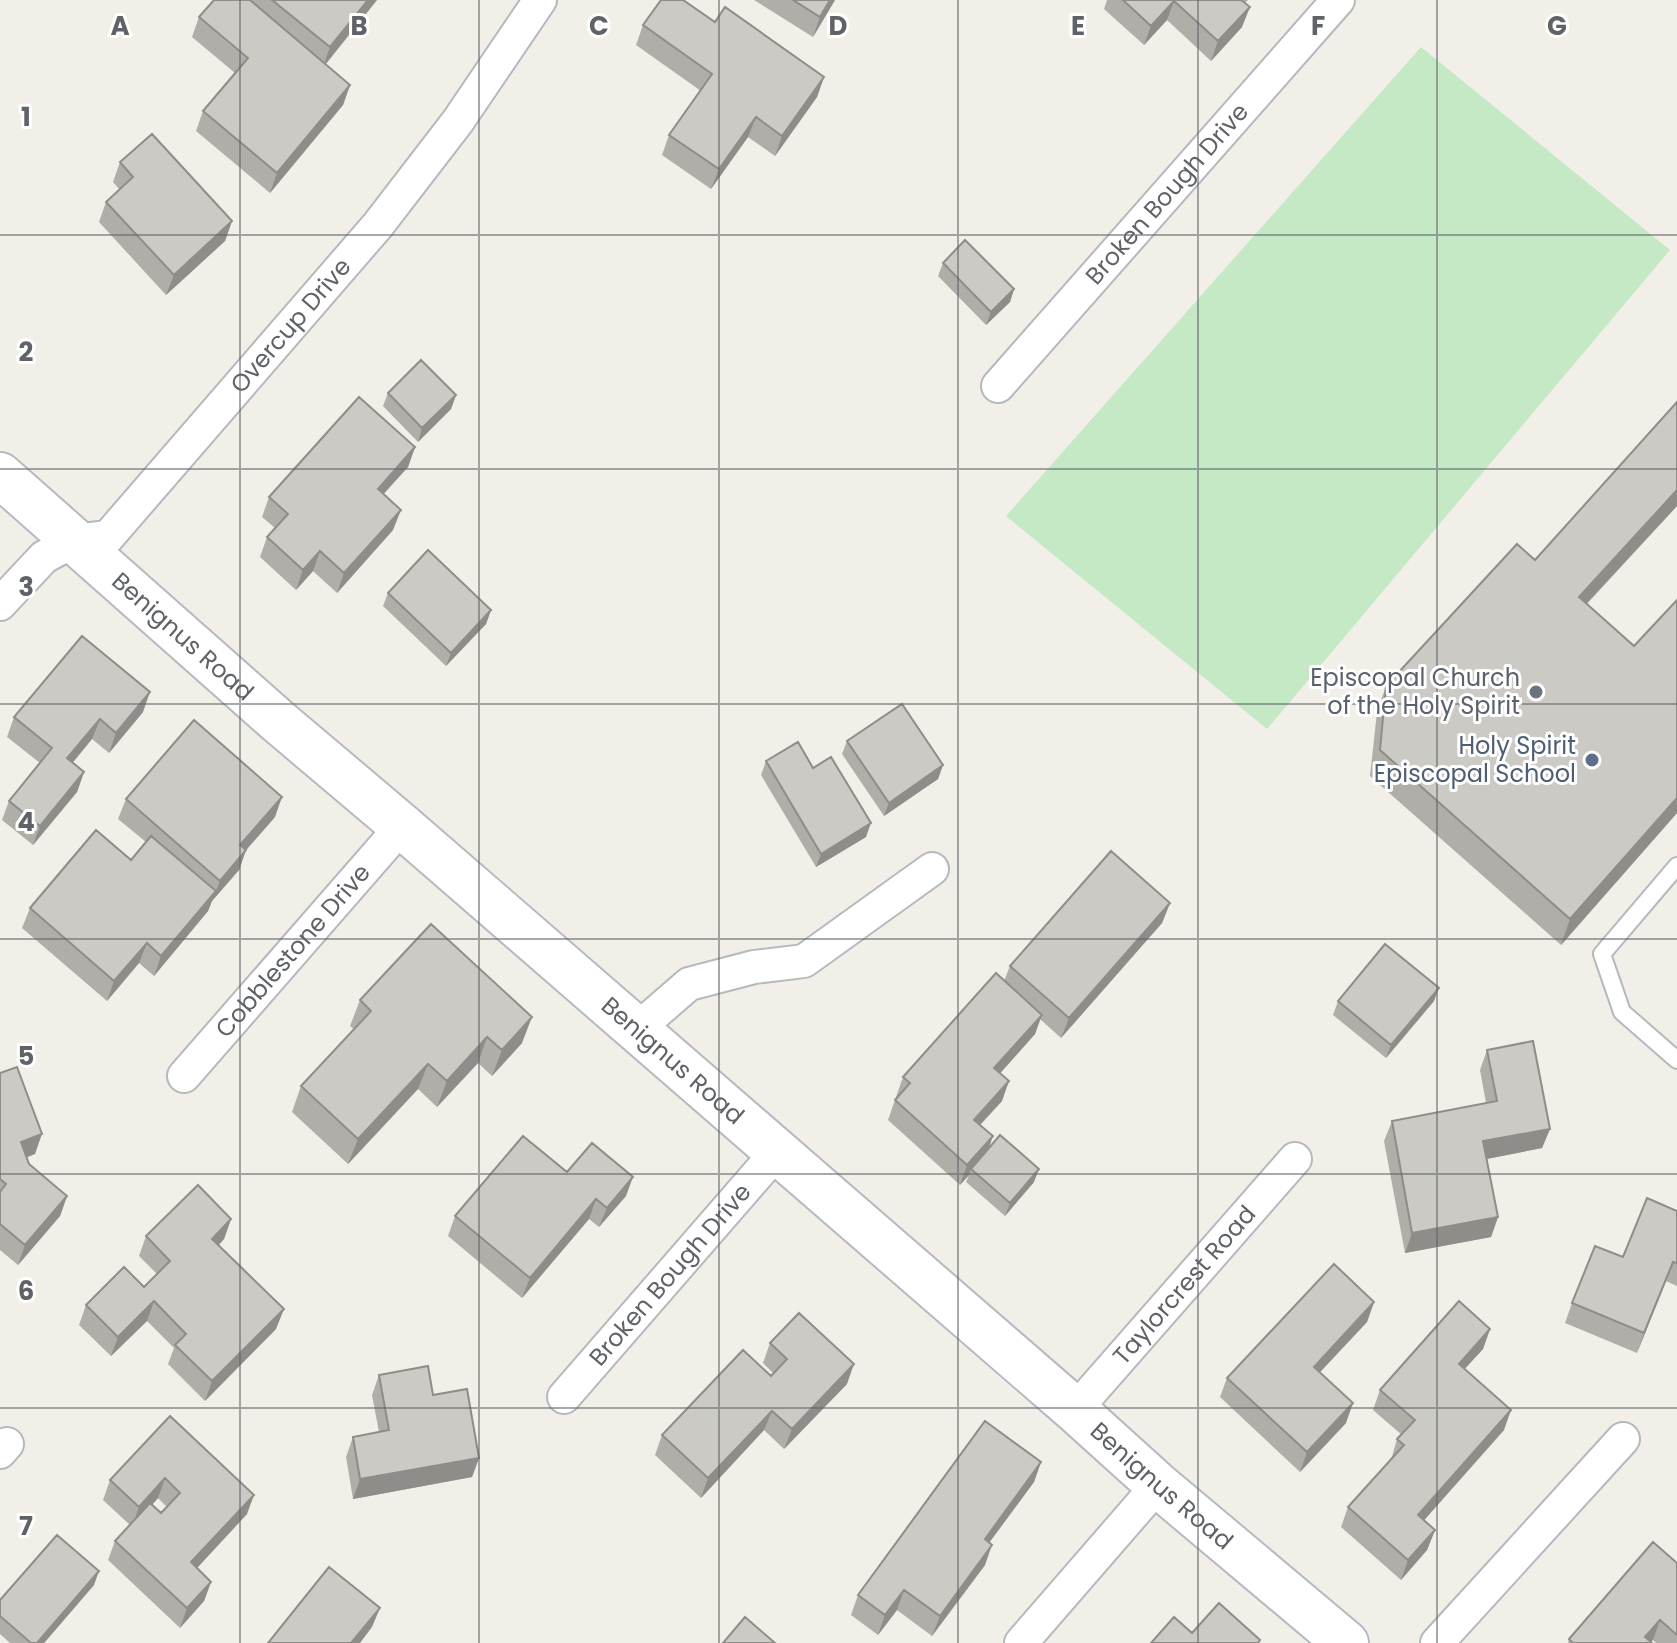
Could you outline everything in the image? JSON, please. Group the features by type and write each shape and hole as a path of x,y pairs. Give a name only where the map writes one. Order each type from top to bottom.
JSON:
{"street":[{"name":"Overcup Drive","path":"0,604 44,557 74,541 108,537 357,249 458,121 540,0"},
{"name":"Broken Bough Drive","path":"998,386 1338,0"},
{"name":"Benignus Road","path":"0,475 279,722 637,1029 1158,1485 1346,1643"},
{"name":"Cobblestone Drive","path":"184,1076 402,826"},
{"path":"637,1029 689,984 754,967 804,961 932,869"},
{"name":"Broken Bough Drive","path":"564,1397 776,1153"},
{"name":"Taylorcrest Road","path":"1075,1410 1295,1159"},
{"path":"1437,1643 1623,1439"},
{"path":"1021,1643 1158,1485"}],"lane":[{"path":"1677,866 1602,954 1622,1012 1677,1060"}],"green space":[{"path":"1421,47 1670,250 1267,729 1006,516"}],"building":[{"path":"214,0 250,0 350,85 277,173 203,111 248,58 199,17"},
{"path":"272,0 368,0 330,47"},
{"path":"661,0 683,0 715,22 725,7 824,77 782,136 756,117 719,169 669,135 712,74 643,25"},
{"path":"793,0 830,0 820,17"},
{"path":"1123,0 1241,0 1250,7 1218,41 1174,1 1151,26"},
{"path":"152,134 232,221 174,275 106,202 133,177 120,162"},
{"path":"965,240 1014,289 991,312 943,263"},
{"path":"421,360 456,395 422,428 388,393"},
{"path":"359,397 415,447 378,489 401,510 344,573 320,551 303,570 267,537 288,514 269,497"},
{"name":"Episcopal Church of the Holy Spirit","path":"1677,402 1677,490 1579,597 1634,646 1677,600 1677,798 1570,919 1380,750 1386,686 1517,544 1535,560"},
{"path":"428,550 491,610 451,653 388,593"},
{"path":"82,636 150,692 116,733 100,719 67,758 84,772 40,826 9,801 52,748 14,717"},
{"path":"902,704 943,765 889,803 847,741"},
{"path":"194,720 282,797 240,845 246,850 220,881 126,799"},
{"path":"798,742 813,768 831,757 871,823 821,854 766,761"},
{"path":"96,830 131,860 151,836 216,891 161,956 147,943 114,981 30,908"},
{"path":"1111,851 1170,903 1069,1018 1010,966"},
{"path":"431,924 532,1017 502,1050 487,1037 447,1081 428,1064 358,1139 301,1086 371,1011 360,1000"},
{"path":"1385,944 1439,988 1391,1045 1338,1001"},
{"path":"996,973 1042,1015 994,1068 1009,1081 974,1120 993,1136 967,1165 895,1100 910,1083 903,1077"},
{"path":"1533,1041 1550,1129 1483,1141 1498,1217 1412,1233 1392,1121 1497,1101 1487,1050"},
{"path":"17,1067 42,1134 21,1142 29,1164 67,1196 25,1245 0,1224 0,1192 6,1184 0,1179 0,1073"},
{"path":"1000,1135 1039,1169 1010,1203 971,1169"},
{"path":"523,1136 567,1172 592,1143 633,1177 607,1208 596,1199 530,1278 455,1216"},
{"path":"198,1185 231,1219 212,1239 284,1309 212,1381 175,1345 186,1334 154,1301 118,1337 86,1305 124,1267 144,1287 170,1261 146,1236"},
{"path":"1647,1198 1677,1211 1677,1263 1673,1262 1644,1333 1572,1303 1595,1246 1623,1257"},
{"path":"1334,1264 1374,1302 1314,1367 1353,1403 1307,1452 1227,1378"},
{"path":"1459,1301 1490,1329 1459,1364 1511,1410 1418,1515 1435,1530 1408,1560 1348,1507 1404,1445 1397,1439 1415,1420 1380,1390"},
{"path":"799,1313 854,1364 792,1429 772,1411 708,1478 662,1435 743,1350 771,1376 787,1359 770,1343"},
{"path":"428,1366 433,1395 467,1389 479,1458 360,1479 353,1437 389,1430 379,1375"},
{"path":"170,1416 254,1495 191,1562 211,1582 187,1608 115,1541 150,1503 161,1513 180,1493 165,1478 139,1507 110,1480"},
{"path":"985,1421 1041,1462 985,1539 992,1545 940,1616 904,1590 885,1615 858,1595"},
{"path":"57,1535 99,1571 37,1643 31,1643 0,1616 0,1600"},
{"path":"1653,1542 1677,1563 1677,1635 1660,1620 1645,1637 1652,1643 1573,1643 1569,1639"},
{"path":"329,1567 380,1608 351,1643 268,1643"},
{"path":"1219,1603 1260,1640 1258,1643 1151,1643 1174,1617 1192,1633"},
{"path":"745,1617 775,1643 723,1643"}],"place":[{"name":"Episcopal Church of the Holy Spirit","path":"1536,692"},
{"name":"Holy Spirit Episcopal School","path":"1592,760"}]}
